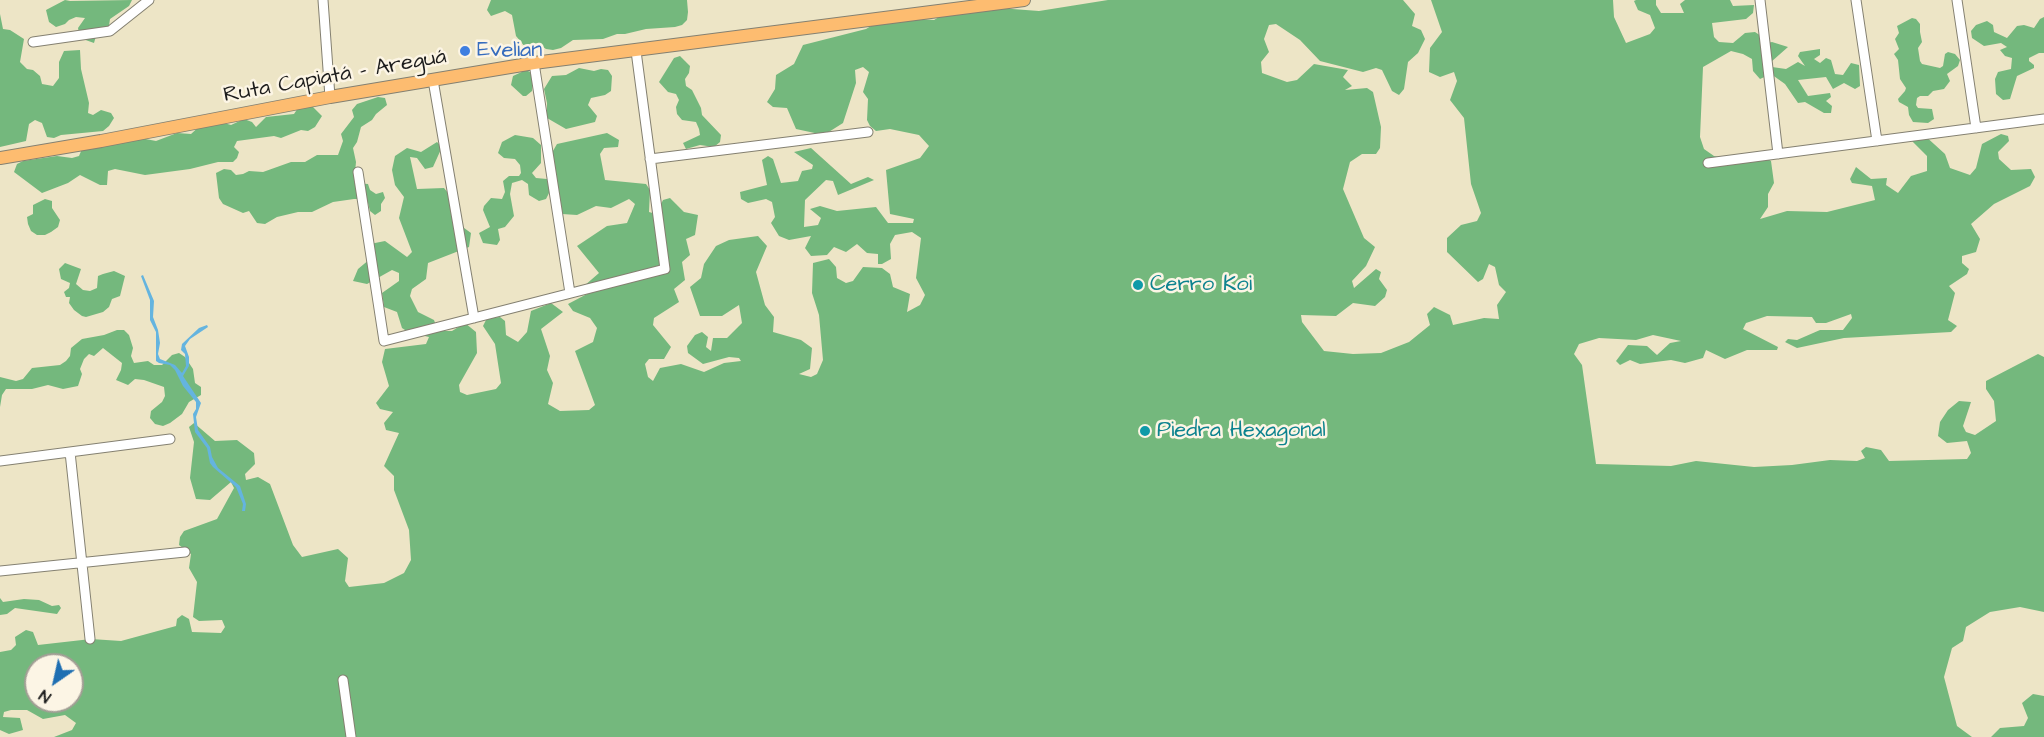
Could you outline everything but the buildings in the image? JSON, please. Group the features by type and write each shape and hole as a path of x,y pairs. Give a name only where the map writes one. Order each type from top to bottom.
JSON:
{"main road":[{"name":"Ruta Capiatá - Areguá","path":"0,158 330,97 534,63 1024,0"}],"street":[{"path":"33,42 110,31 149,0"},
{"path":"323,0 330,97"},
{"path":"1760,0 1778,154"},
{"path":"1856,0 1877,141"},
{"path":"1957,0 1976,128"},
{"path":"358,172 384,341 665,269 636,51"},
{"path":"534,63 570,293"},
{"path":"433,80 474,318"},
{"path":"1708,163 2044,119"},
{"path":"650,159 868,132"},
{"path":"0,461 170,439"},
{"path":"70,452 90,639"},
{"path":"0,571 185,552"},
{"path":"343,680 351,737"}],"green space":[{"path":"65,0 132,0 129,6 110,19 108,32 104,37 96,36 94,43 80,38 78,28 85,18 76,17 56,27 49,22 46,10"},
{"path":"491,0 687,0 688,12 687,20 675,27 646,29 603,39 573,40 553,50 546,49 539,44 526,48 516,36 512,15 505,11 491,16 487,10"},
{"path":"1108,0 1403,0 1415,14 1412,26 1421,30 1425,39 1418,53 1408,62 1404,89 1399,95 1392,91 1382,70 1376,68 1363,72 1320,61 1300,40 1276,24 1269,25 1264,39 1269,52 1261,62 1262,73 1287,82 1297,80 1314,64 1348,70 1343,77 1352,86 1345,90 1367,88 1373,92 1381,127 1380,148 1376,154 1362,154 1350,162 1343,189 1364,238 1375,247 1366,266 1352,281 1354,288 1376,269 1381,272 1379,279 1387,290 1385,297 1375,306 1353,303 1336,316 1301,315 1302,322 1324,351 1353,354 1381,353 1409,342 1430,325 1427,314 1434,307 1450,315 1453,325 1484,318 1499,319 1497,305 1506,292 1499,285 1495,267 1489,264 1483,279 1478,282 1447,252 1447,238 1461,225 1477,221 1481,213 1471,184 1464,118 1450,100 1457,81 1454,72 1440,77 1429,72 1430,48 1442,32 1431,0 1613,0 1614,17 1626,43 1650,34 1655,28 1650,15 1638,10 1634,1 1636,0 1656,0 1661,13 1684,13 1680,4 1685,0 1730,0 1733,6 1754,5 1753,13 1746,19 1712,23 1714,37 1719,42 1733,43 1745,33 1755,32 1761,36 1762,44 1772,42 1788,47 1771,62 1772,67 1786,69 1798,62 1805,66 1798,56 1800,52 1820,49 1820,55 1814,59 1820,63 1826,58 1831,60 1835,74 1843,75 1851,63 1859,65 1860,86 1855,89 1844,83 1833,89 1826,77 1798,80 1808,96 1830,93 1831,97 1826,101 1832,106 1831,113 1824,113 1805,102 1798,103 1785,84 1771,74 1760,79 1753,71 1752,59 1743,54 1731,51 1703,67 1700,137 1704,149 1714,156 1738,161 1764,156 1771,161 1774,183 1768,194 1768,207 1760,219 1787,211 1827,212 1875,200 1872,186 1852,183 1850,179 1856,167 1871,179 1887,178 1886,185 1898,193 1911,176 1927,171 1927,156 1912,141 1923,134 1945,154 1950,168 1970,175 1976,168 1982,144 2001,134 2008,136 2009,141 1998,152 1999,159 2011,170 2031,169 2035,177 2030,186 1994,204 1971,224 1980,239 1976,252 1962,256 1962,263 1969,269 1967,274 1949,286 1955,293 1948,320 1957,326 1951,332 1844,338 1797,348 1785,342 1788,339 1797,340 1820,330 1843,330 1852,318 1851,314 1826,323 1816,323 1812,317 1767,316 1746,323 1743,329 1778,347 1777,350 1747,350 1725,359 1706,350 1703,358 1685,363 1671,360 1640,364 1630,360 1620,365 1616,361 1628,345 1647,346 1657,355 1670,343 1681,341 1653,335 1636,340 1599,338 1579,344 1574,354 1582,365 1596,464 1671,466 1696,461 1754,467 1830,460 1857,461 1865,458 1861,451 1866,447 1881,450 1889,461 1967,459 1971,453 1967,441 1947,443 1938,436 1940,422 1948,410 1959,401 1971,402 1963,426 1966,432 1975,435 1996,421 1994,401 1986,389 1986,381 2038,354 2044,357 2044,612 2020,607 1990,612 1966,627 1963,641 1952,648 1944,677 1957,726 1972,737 54,737 72,730 76,723 65,715 43,719 32,713 84,713 84,653 24,653 24,710 4,712 3,717 20,718 23,730 9,734 0,730 0,652 11,650 16,645 15,637 26,630 33,632 38,645 91,639 121,641 176,626 177,619 182,615 189,619 192,632 221,633 225,627 222,620 199,621 193,617 197,582 189,568 191,554 179,545 184,531 217,519 234,488 231,482 210,500 196,499 190,478 194,442 189,427 194,423 215,441 237,440 254,453 255,464 245,474 246,480 258,477 270,484 293,545 302,557 338,549 348,558 345,581 349,587 384,583 404,573 411,560 409,530 394,490 394,476 384,466 399,433 386,430 384,423 393,412 380,409 376,403 389,386 382,362 385,349 426,344 429,337 408,332 402,328 397,312 384,307 382,293 399,281 399,273 392,270 367,284 353,281 358,269 370,259 370,244 385,241 407,257 412,252 399,218 404,197 395,185 392,170 395,156 407,148 421,152 437,142 442,147 433,167 425,169 417,158 410,157 417,189 444,188 453,199 453,220 471,233 469,247 428,263 426,279 412,289 410,296 418,312 434,320 438,331 452,331 465,323 476,332 477,353 459,385 460,392 467,395 496,389 501,383 495,344 483,326 487,318 500,317 505,321 506,335 518,342 527,332 531,311 551,303 563,312 541,329 550,356 547,370 553,383 548,404 560,411 589,410 595,405 575,351 593,342 597,328 590,318 573,311 568,304 587,294 584,286 599,273 577,246 607,226 627,223 635,204 629,199 611,208 596,206 577,215 562,214 550,156 557,144 607,133 619,140 618,147 604,148 600,154 605,180 646,184 650,190 649,212 656,214 663,200 670,198 684,212 698,215 695,235 686,239 690,255 682,262 685,280 674,289 679,302 654,318 653,325 671,347 664,359 649,359 645,364 648,377 653,381 660,368 681,364 704,372 724,363 741,361 739,358 729,357 703,364 688,353 687,346 695,335 702,332 708,337 706,347 711,351 713,338 727,338 742,323 739,305 722,316 700,316 690,287 701,278 704,264 716,246 729,240 758,236 767,246 756,272 765,305 774,317 773,332 801,340 812,348 810,369 799,374 811,377 817,374 823,360 819,315 812,293 813,263 829,259 836,267 837,278 846,283 853,281 863,267 882,268 890,274 893,287 910,294 907,312 920,305 925,295 916,278 921,238 912,232 895,235 890,244 891,259 882,264 878,264 878,254 867,253 857,244 846,252 834,247 827,255 811,256 805,248 811,236 789,240 779,236 771,223 775,217 772,202 766,199 748,203 741,199 740,192 767,185 762,160 768,156 773,159 781,183 798,181 802,171 812,169 813,165 794,152 811,148 851,184 868,177 874,180 838,195 833,181 826,180 805,200 804,227 818,225 821,218 810,209 820,206 837,211 876,207 888,223 913,223 914,219 890,214 886,170 920,158 929,146 919,135 890,129 876,131 870,126 867,120 868,99 863,92 869,72 863,67 855,70 856,83 843,123 824,135 796,129 787,108 773,107 767,102 775,89 776,75 794,64 803,45 866,29 878,22 904,18 934,20 959,5 1039,11"},
{"path":"0,14 3,29 10,30 24,39 20,62 40,76 42,84 53,86 59,78 59,62 64,51 80,50 81,69 89,103 88,113 93,115 101,110 111,113 114,118 109,126 103,131 61,135 54,138 47,137 42,123 35,120 29,124 26,141 0,147"},
{"path":"2044,17 2044,53 2029,58 2034,68 2017,76 2010,99 2003,100 1996,94 1995,79 1998,72 2011,69 2012,58 2005,56 2000,50 2007,47 2001,43 1984,46 1972,38 1971,31 1976,25 1987,21 1993,25 1994,32 2007,38 2017,26 2024,25 2034,28"},
{"path":"1912,18 1920,24 1922,42 1918,48 1922,64 1940,68 1948,52 1955,54 1960,60 1958,66 1947,74 1950,81 1944,89 1917,98 1918,108 1932,109 1934,119 1928,123 1913,122 1908,107 1898,99 1906,88 1900,79 1898,60 1894,54 1899,49 1895,39 1899,33 1897,26"},
{"path":"680,56 690,66 685,79 686,86 692,90 702,115 721,135 720,142 714,147 700,145 686,149 683,143 700,135 699,129 696,122 682,120 677,114 676,107 679,100 676,94 668,92 659,82 674,58"},
{"path":"579,68 594,71 608,70 612,76 611,91 591,98 588,105 597,116 595,122 566,129 547,118 544,89 552,76 566,75"},
{"path":"526,70 532,73 532,91 523,96 511,85 513,76"},
{"path":"378,97 385,98 387,105 361,127 353,148 356,162 354,183 368,184 370,190 376,194 383,192 385,198 381,204 381,211 375,215 370,211 368,203 361,199 354,199 333,202 312,212 298,212 277,217 265,224 257,223 249,211 243,213 223,204 219,198 216,173 224,169 231,170 236,175 249,171 263,172 291,162 305,162 317,155 338,155 343,141 341,134 354,117 352,110 357,104"},
{"path":"312,106 322,116 315,127 281,138 274,136 237,141 234,147 239,152 233,162 218,162 190,169 145,175 115,169 108,171 107,185 100,185 80,175 68,183 42,193 14,172 17,164 23,161 57,156 72,158 79,156 82,149 135,137 156,141 177,133 191,134 202,124 217,121 231,125 244,119 252,122 256,127 266,117 294,114 298,108"},
{"path":"515,135 533,138 541,145 541,163 532,173 536,178 547,179 549,193 546,199 539,201 529,195 528,184 522,180 512,183 510,194 514,216 505,227 498,229 500,240 497,245 483,243 479,233 490,227 483,210 484,206 491,198 502,199 505,192 503,181 509,176 519,176 521,173 520,165 515,159 504,158 498,153 502,142"},
{"path":"45,199 52,201 52,208 60,220 58,227 51,232 37,235 31,231 27,217 33,214 33,205"},
{"path":"65,263 81,269 76,284 83,290 90,291 97,288 98,276 103,274 114,271 125,276 120,296 112,299 109,307 103,312 82,316 74,310 69,303 70,297 66,297 64,292 69,288 70,283 61,279 59,269"},
{"path":"124,330 129,335 134,363 148,361 154,365 162,365 172,355 179,353 185,357 193,369 195,383 201,387 201,395 189,402 182,414 170,423 163,426 155,424 150,418 151,411 162,402 165,396 164,387 144,380 135,379 128,385 116,380 122,363 103,348 94,356 89,354 84,359 78,386 63,389 48,385 32,389 6,389 2,395 0,407 0,377 16,381 23,379 32,368 60,365 70,356 71,348 82,339"},
{"path":"0,598 3,602 24,599 39,600 52,606 59,605 61,608 57,614 15,608 7,614 0,615"},
{"path":"2033,694 2044,696 2044,737 1991,737 2000,728 2024,726 2028,718 2022,703"}],"water":[{"path":"143,275 154,301 153,317 158,330 160,359 175,365 182,373 186,366 185,354 181,350 182,344 199,328 207,325 208,327 190,339 185,346 189,366 183,376 201,403 196,417 198,430 210,447 218,468 240,486 246,504 245,511 242,511 243,504 236,487 210,463 207,448 195,432 193,414 196,402 183,386 175,370 170,365 156,361 156,332 150,320 150,300 141,276"}],"place":[{"name":"Evelian","path":"465,51"},
{"name":"Cerro Koi","path":"1138,285"},
{"name":"Piedra Hexagonal","path":"1145,431"}]}
